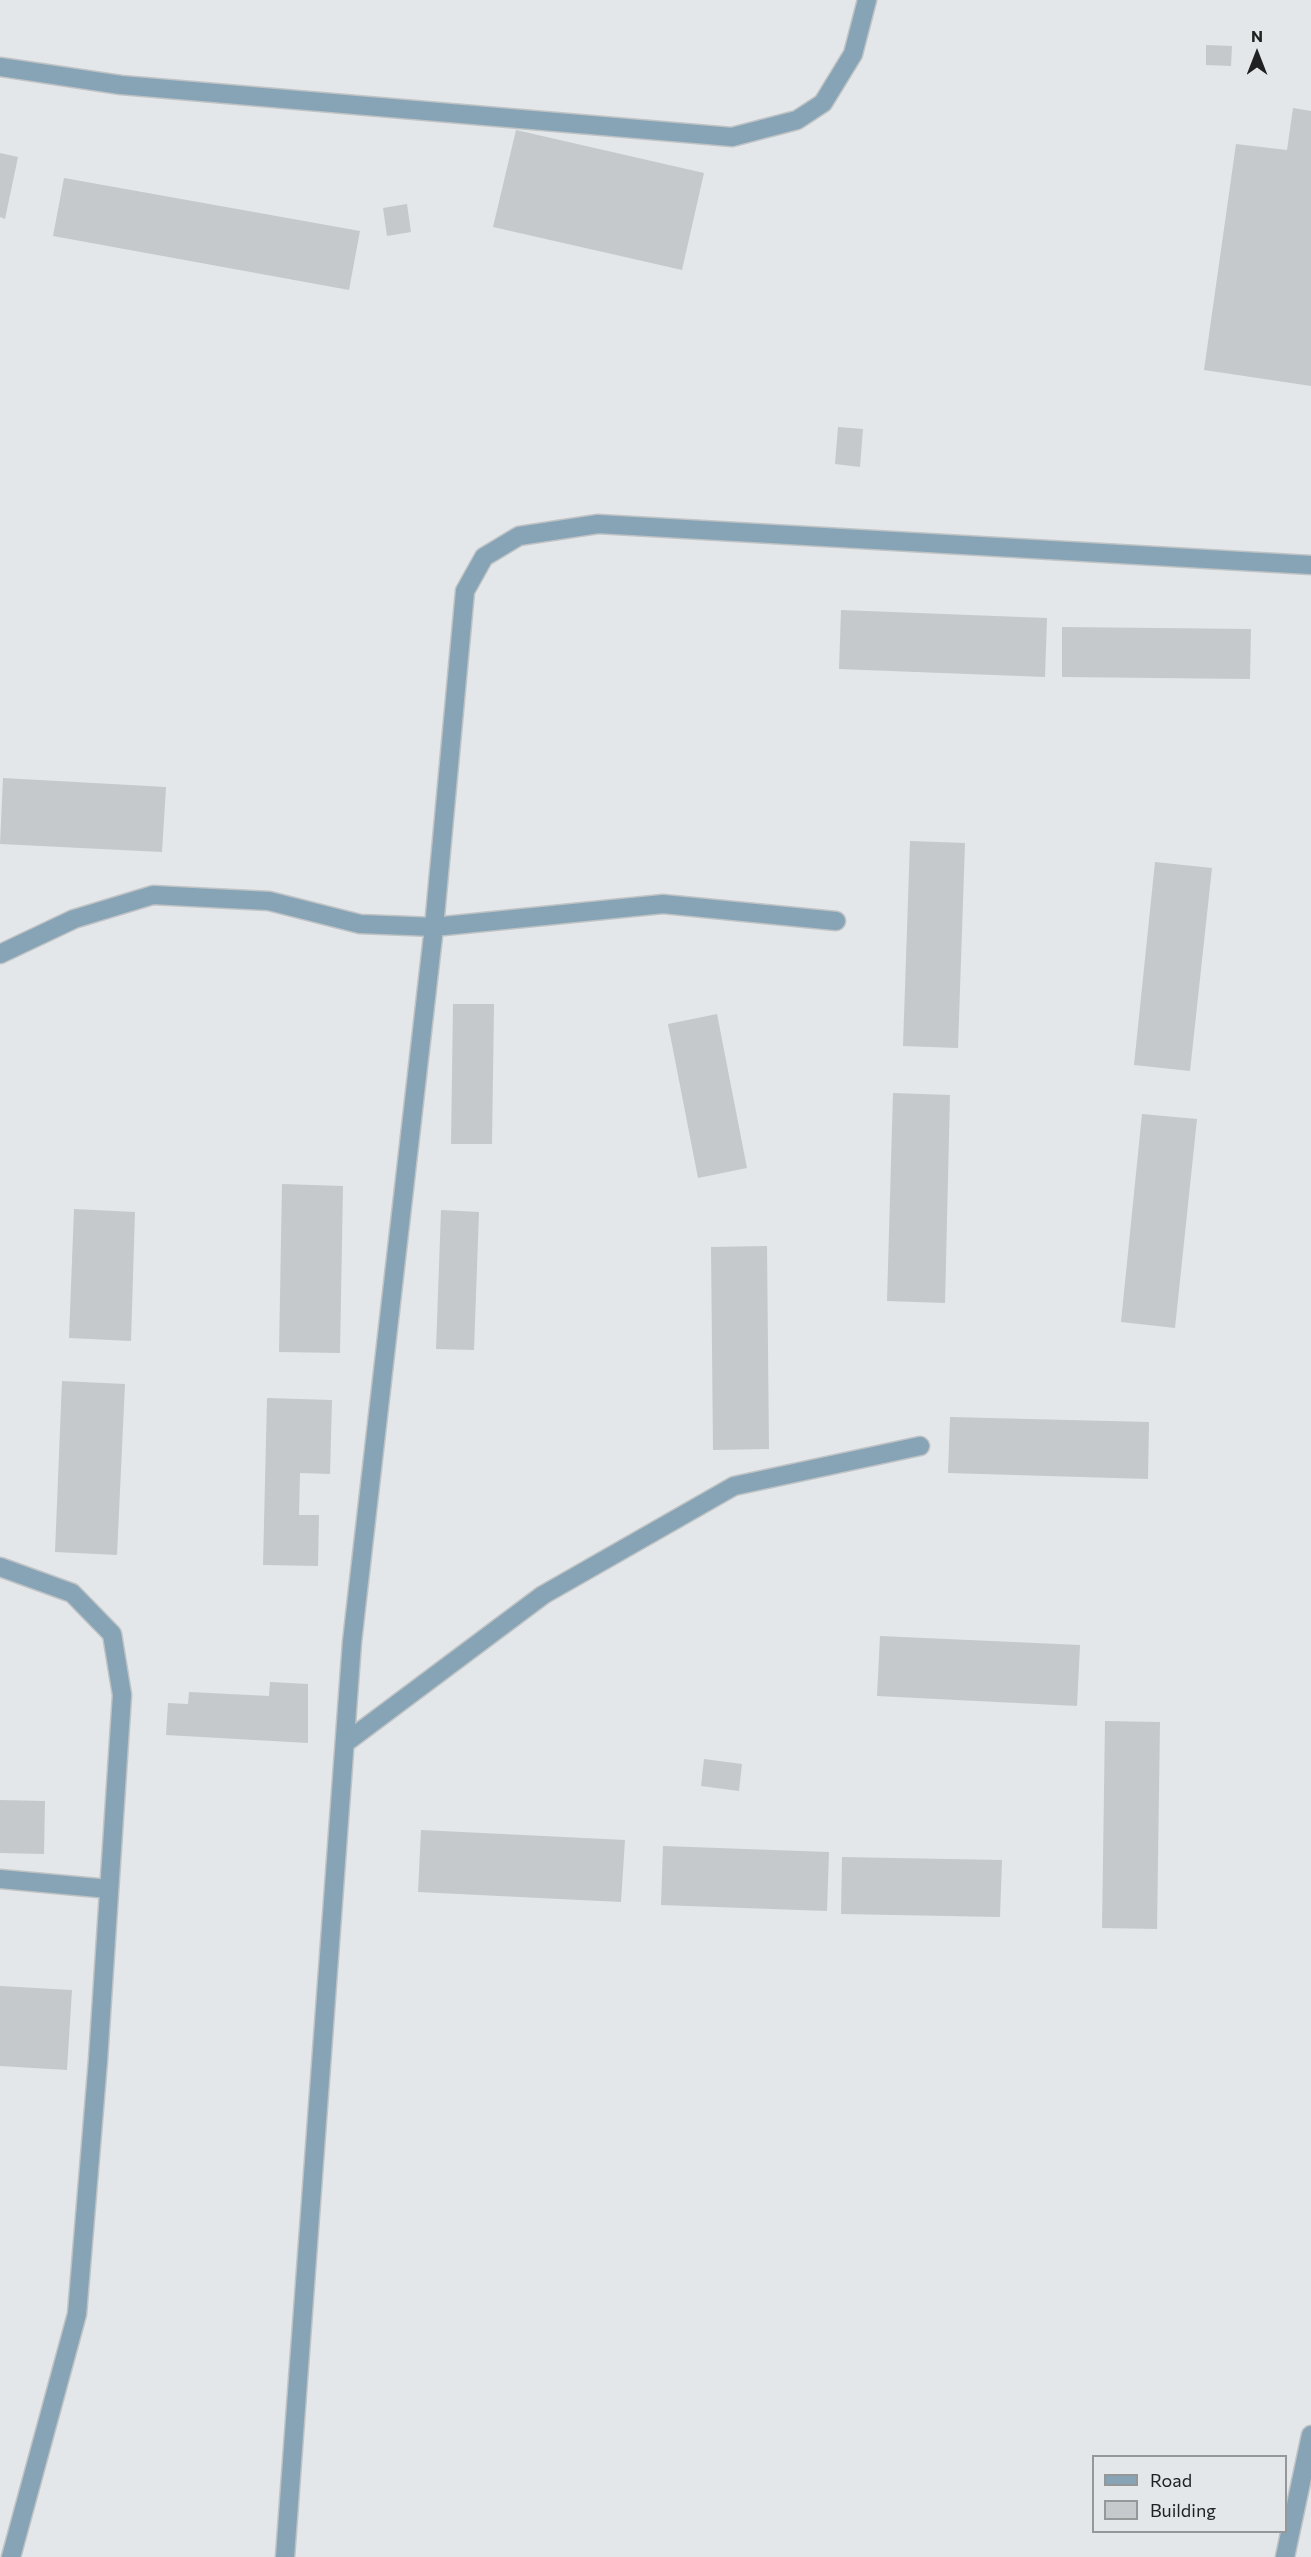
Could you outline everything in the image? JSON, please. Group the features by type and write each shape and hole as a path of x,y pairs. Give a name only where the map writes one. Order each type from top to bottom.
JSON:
{"street":[{"path":"0,67 122,85 732,137 797,120 823,103 853,54 867,0"},
{"path":"285,2557 352,1642 434,927 465,591 484,557 519,536 598,524 1311,565"},
{"path":"0,954 74,919 153,895 269,901 360,924 434,927 663,904 836,921"},
{"path":"345,1743 543,1595 734,1486 921,1446"},
{"path":"0,1567 72,1593 112,1634 122,1695 98,2060 77,2314 11,2557"},
{"path":"0,1880 109,1889"},
{"path":"1285,2557 1311,2434"}],"building":[{"path":"1206,45 1232,46 1231,66 1206,65"},
{"path":"1293,108 1311,111 1311,386 1204,370 1236,144 1287,150"},
{"path":"516,130 704,173 682,270 493,227"},
{"path":"0,153 18,157 5,219 0,217"},
{"path":"64,178 360,231 349,290 53,236"},
{"path":"407,204 411,232 387,236 383,208"},
{"path":"838,427 863,429 860,467 835,464"},
{"path":"841,610 1047,618 1045,677 839,669"},
{"path":"1062,627 1251,629 1250,679 1062,677"},
{"path":"3,778 166,787 162,852 0,844"},
{"path":"910,841 965,843 958,1048 903,1046"},
{"path":"1155,862 1212,868 1190,1071 1134,1065"},
{"path":"453,1004 494,1004 492,1144 451,1144"},
{"path":"717,1014 747,1168 698,1178 668,1024"},
{"path":"893,1093 950,1095 945,1303 887,1301"},
{"path":"1142,1114 1197,1119 1175,1328 1121,1322"},
{"path":"282,1184 343,1186 340,1353 279,1352"},
{"path":"74,1209 135,1212 131,1341 69,1338"},
{"path":"441,1210 479,1212 474,1350 436,1349"},
{"path":"767,1246 769,1449 713,1450 711,1247"},
{"path":"62,1381 125,1384 117,1555 55,1552"},
{"path":"267,1398 332,1400 330,1474 300,1473 299,1515 319,1515 318,1566 263,1565"},
{"path":"950,1417 1149,1422 1148,1479 948,1473"},
{"path":"880,1636 1080,1645 1077,1706 877,1696"},
{"path":"270,1682 308,1684 308,1743 166,1735 168,1703 188,1704 189,1692 269,1696"},
{"path":"1105,1721 1160,1722 1157,1929 1102,1928"},
{"path":"704,1759 742,1764 739,1791 701,1786"},
{"path":"0,1800 45,1801 44,1854 0,1853"},
{"path":"421,1830 625,1840 621,1902 418,1892"},
{"path":"663,1846 829,1852 827,1911 661,1905"},
{"path":"842,1857 1002,1860 1000,1917 841,1914"},
{"path":"0,1986 72,1990 67,2070 0,2066"}]}
